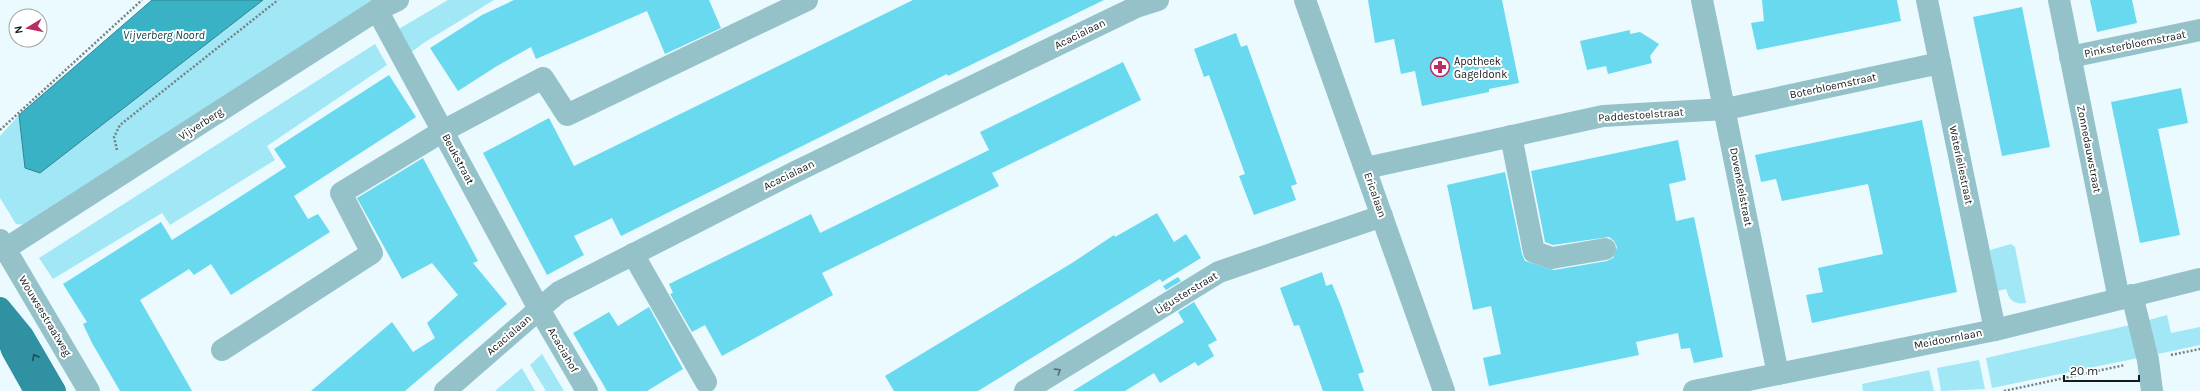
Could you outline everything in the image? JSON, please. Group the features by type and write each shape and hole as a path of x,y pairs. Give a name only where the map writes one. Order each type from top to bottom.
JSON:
{"main road":[{"path":"0,308 23,336 55,391"},
{"path":"0,316 12,350 35,391"}],"street":[{"name":"Vijverberg","path":"3,245 377,10 398,0"},
{"path":"222,350 372,253 341,193 443,131 543,78 567,115 807,0"},
{"name":"Ericalaan","path":"1305,0 1366,168 1444,391"},
{"name":"Dovenetelstraat","path":"1702,0 1726,109 1778,374"},
{"name":"Waterleliestraat","path":"1927,0 1995,330"},
{"name":"Zonnedauwstraat","path":"2060,0 2070,57 2126,297 2148,360 2152,391"},
{"name":"Acacialaan","path":"445,391 559,292 802,169 1145,2"},
{"name":"Beukstraat","path":"377,10 539,309"},
{"name":"Pinksterbloemstraat","path":"2070,57 2200,30"},
{"name":"Boterbloemstraat","path":"1726,109 1940,64"},
{"name":"Paddestoelstraat","path":"1366,168 1604,116 1726,109"},
{"path":"1511,136 1534,252 1552,258 1605,249"},
{"name":"Ligusterstraat","path":"1025,391 1219,272 1382,216"},
{"name":"Wouwsestraatweg","path":"3,245 89,391"},
{"path":"633,254 706,382"},
{"name":"Meidoornlaan","path":"1694,391 1995,330 2200,279"},
{"name":"Acaciahof","path":"539,309 587,391"}],"path":[{"path":"0,130 142,0"},
{"path":"117,150 114,137 120,125 278,0"},
{"path":"2004,391 2200,349"}],"shaded area":[{"path":"263,0 374,0 26,225 16,224 0,198 0,136 19,115 25,168 40,173"},
{"path":"448,0 494,0 425,42 410,53 397,30"},
{"path":"375,44 387,65 267,146 275,160 170,225 162,213 53,279 39,258"},
{"path":"2011,244 2015,247 2026,303 2018,303 2010,299 2006,289 1998,291 1990,250"},
{"path":"2167,315 2171,333 2200,327 2200,345 2158,354 2149,320"},
{"path":"2130,325 2138,358 1992,388 1986,358"},
{"path":"542,354 564,391 546,391 530,365"},
{"path":"1979,360 1985,389 1941,391 1937,368"},
{"path":"522,368 535,391 495,391"},
{"path":"1929,370 1934,391 1863,391 1862,384"}],"water":[{"name":"Vijverberg Noord","path":"152,0 263,0 40,173 25,168 19,115"}],"building":[{"path":"514,0 709,0 721,28 665,54 647,11 536,59 531,47 497,66 458,91 430,48 482,15"},
{"path":"913,0 1104,0 948,76 947,74 621,236 612,218 574,236 584,255 547,275 483,153 549,118 574,166"},
{"path":"1368,0 1502,0 1519,83 1489,89 1489,92 1422,106 1415,71 1401,74 1394,39 1375,43"},
{"path":"1762,0 1897,0 1901,21 1757,50 1751,23 1764,21"},
{"path":"2090,0 2132,0 2137,23 2097,32"},
{"path":"2022,7 2050,147 2002,156 1973,17"},
{"path":"1630,30 1630,34 1640,32 1659,44 1650,56 1652,63 1608,74 1606,66 1587,70 1580,41"},
{"path":"1236,33 1241,47 1247,45 1297,184 1291,186 1296,200 1254,215 1239,176 1245,174 1209,75 1204,77 1194,49"},
{"path":"1123,62 1141,100 992,173 999,186 822,273 833,295 722,356 705,325 692,332 670,294 673,293 669,284 811,214 820,233 989,150 980,132"},
{"path":"389,75 416,117 294,196 308,219 318,214 330,232 231,295 211,264 194,275 189,269 140,300 192,391 120,391 92,343 83,324 87,322 63,284 161,222 172,240 218,211 286,167 274,149"},
{"path":"2181,88 2188,123 2158,129 2180,235 2140,243 2111,102"},
{"path":"1922,120 1957,292 1812,323 1806,295 1823,292 1818,268 1883,254 1868,184 1782,201 1776,179 1761,182 1755,155"},
{"path":"1678,140 1686,180 1669,184 1676,221 1694,217 1723,357 1694,363 1690,348 1681,349 1678,333 1636,342 1639,355 1489,386 1483,358 1501,354 1491,306 1473,310 1447,185 1505,172 1522,254 1525,261 1554,270 1607,261 1613,258 1617,247 1614,241 1609,237 1553,245 1545,242 1531,171"},
{"path":"423,158 478,261 473,263 507,304 405,391 311,391 392,322 413,352 435,338 427,323 458,295 432,263 402,279 357,198"},
{"path":"1157,213 1174,242 1186,234 1201,258 1162,282 1160,279 978,391 894,391 885,376 1072,263 1114,235 1115,237"},
{"path":"1322,272 1326,286 1332,284 1341,306 1364,372 1358,374 1364,391 1323,391 1299,325 1294,326 1280,288"},
{"path":"1178,277 1181,281 1166,290 1163,286"},
{"path":"1194,302 1217,340 1208,345 1214,356 1198,366 1195,362 1160,383 1154,373 1125,391 1073,391 1184,322 1178,312"},
{"path":"649,307 683,369 647,391 607,391 573,333 609,312 618,326"}],"place":[{"name":"Apotheek Gageldonk","path":"1440,67"}]}
